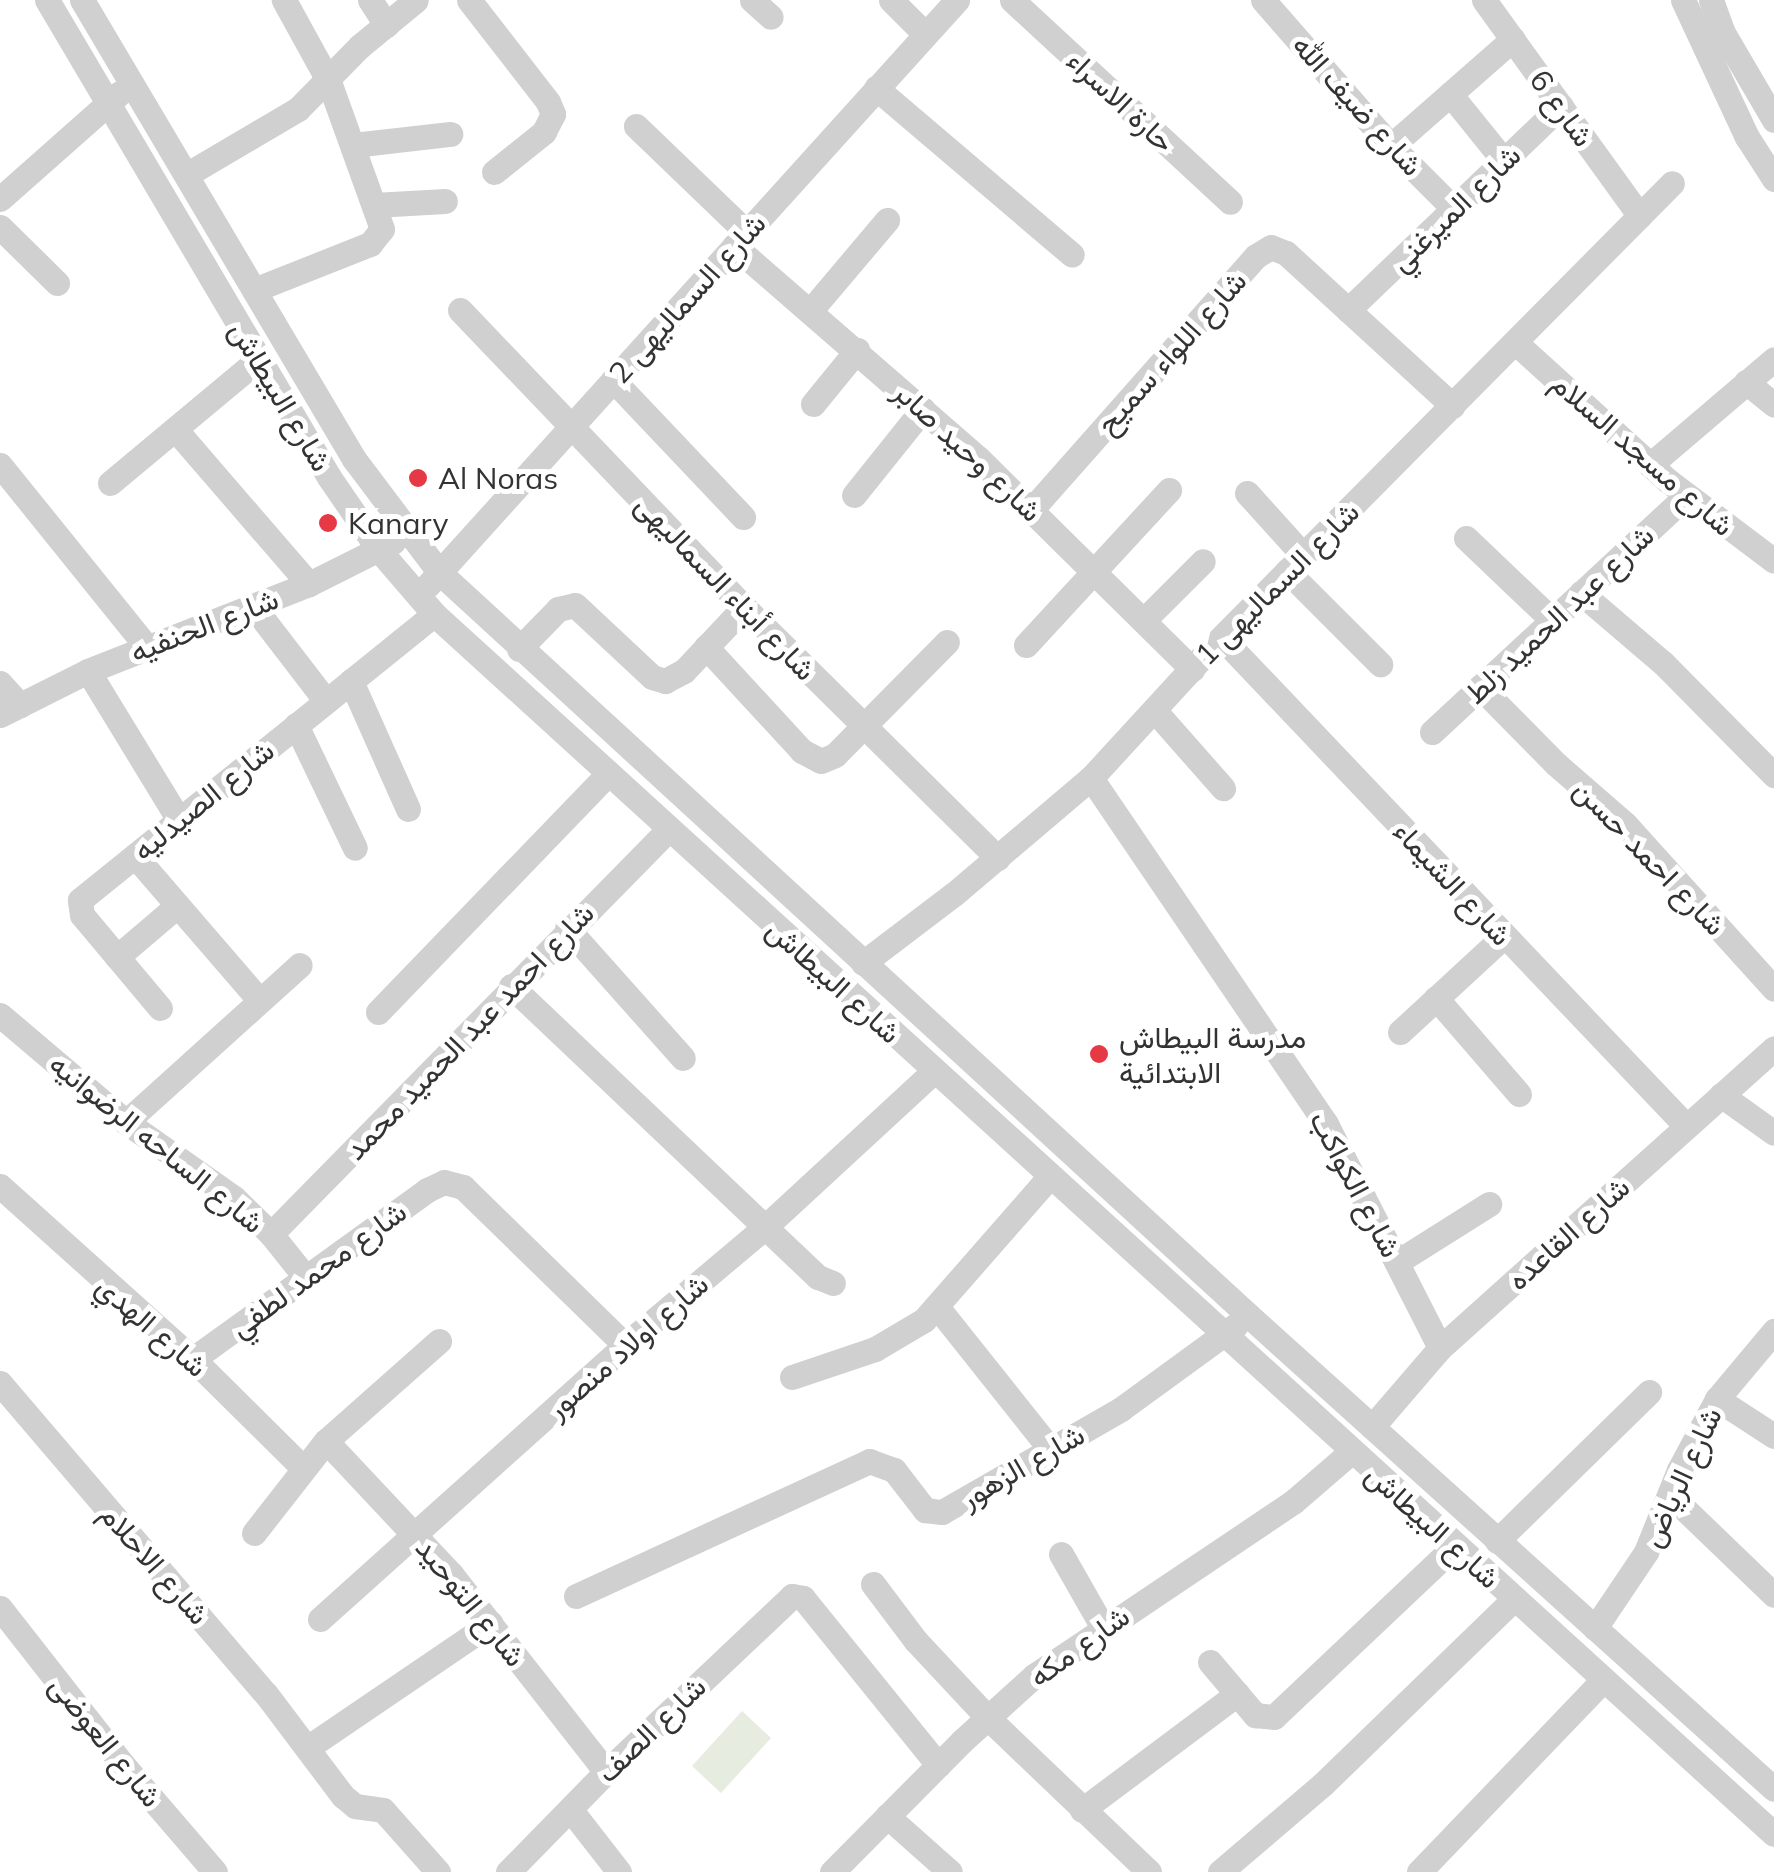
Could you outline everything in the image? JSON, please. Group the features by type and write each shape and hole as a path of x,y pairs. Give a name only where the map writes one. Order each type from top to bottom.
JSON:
{"street":[{"name":"شارع البيطاش","path":"47,0 328,477 379,550 426,605 1223,1337 1774,1834"},
{"name":"شارع البيطاش","path":"82,0 362,471 440,573 518,649 1248,1316 1774,1789"},
{"path":"254,290 376,240 382,229 328,82 284,0"},
{"path":"370,0 386,25"},
{"path":"186,175 298,109 416,0"},
{"path":"469,0 548,102 552,114 544,132 494,172"},
{"path":"891,0 926,34"},
{"name":"شارع السماليهى 2","path":"426,605 440,573 957,0"},
{"name":"حارة الاسراء","path":"1012,0 1230,202"},
{"name":"شارع ضيف الله","path":"1262,0 1391,146 1454,209"},
{"name":"شارع 6","path":"1484,0 1640,216"},
{"path":"1683,0 1730,104 1774,179"},
{"path":"1711,0 1722,30 1774,120"},
{"path":"1391,146 1513,40"},
{"path":"0,198 132,83"},
{"path":"876,88 1072,255"},
{"path":"1450,94 1504,161"},
{"name":"شارع الميرغني","path":"1348,310 1562,106"},
{"name":"شارع وحيد صابر","path":"636,126 811,310 1032,509 1192,669"},
{"path":"352,145 450,134"},
{"name":"شارع السماليهى 1","path":"864,962 998,858 1090,778 1295,563 1672,184"},
{"path":"374,205 446,201"},
{"path":"811,310 887,220"},
{"path":"0,227 58,283"},
{"name":"شارع اللواء سميح","path":"1032,509 1260,252 1270,247 1282,250 1453,406"},
{"name":"شارع أبناء السماليهى","path":"460,310 744,606 998,858"},
{"name":"شارع مسجد السلام","path":"1516,342 1686,496 1774,561"},
{"path":"814,404 857,350"},
{"path":"110,483 259,359"},
{"path":"1650,465 1774,359"},
{"path":"613,380 743,517"},
{"path":"1746,382 1774,404"},
{"path":"854,495 923,408"},
{"path":"175,429 308,584"},
{"path":"0,464 147,647"},
{"path":"1026,645 1169,490"},
{"path":"1247,493 1295,563 1380,664"},
{"name":"شارع عبد الحميد زلط","path":"1432,732 1686,496"},
{"name":"شارع الحنفيه","path":"10,710 147,647 308,584 407,534"},
{"path":"1466,538 1552,620"},
{"path":"1144,620 1203,561"},
{"path":"1581,594 1675,674 1774,776"},
{"path":"518,649 558,609 569,604 580,608 658,680 678,676 744,606"},
{"name":"شارع الصيدليه","path":"160,1008 82,915 79,904 351,681 426,605"},
{"path":"253,606 326,702"},
{"name":"شارع الشيماء","path":"1222,638 1502,937 1686,1126"},
{"path":"706,648 811,758 831,758 947,642"},
{"path":"88,672 179,820"},
{"path":"351,681 408,809"},
{"path":"0,682 10,710"},
{"name":"شارع احمد حسن","path":"1480,687 1556,764 1625,824 1774,988"},
{"path":"1155,711 1223,788"},
{"path":"296,726 355,848"},
{"path":"378,1012 608,774"},
{"name":"شارع الكواكب","path":"1090,778 1306,1091 1440,1348"},
{"name":"شارع احمد عبد الحميد محمد","path":"271,1234 567,928 677,838 710,824"},
{"path":"134,856 260,1002"},
{"path":"117,957 178,906"},
{"path":"567,928 683,1058"},
{"path":"1400,1032 1502,937"},
{"path":"126,1122 300,965"},
{"path":"511,986 818,1277 832,1283"},
{"path":"1436,998 1519,1094"},
{"name":"شارع الساحه الرضوانيه","path":"0,1015 126,1122 234,1198 271,1234 306,1278"},
{"name":"شارع القاعده","path":"1372,1427 1440,1348 1774,1048"},
{"name":"شارع اولاد منصور","path":"320,1619 625,1345 765,1227 933,1072"},
{"path":"1722,1095 1774,1133"},
{"path":"792,1377 894,1340 938,1308 1050,1176"},
{"name":"شارع محمد لطفي","path":"192,1359 444,1182 463,1187 625,1345"},
{"name":"شارع الهدي","path":"0,1186 192,1359 303,1468"},
{"path":"1397,1262 1489,1204"},
{"path":"938,1308 1051,1450"},
{"name":"شارع الزهور","path":"576,1596 869,1461 887,1464 926,1510 938,1514 1156,1387 1248,1316"},
{"name":"شارع الرياض","path":"1595,1628 1646,1552 1718,1399 1774,1331"},
{"path":"254,1533 326,1441 439,1341"},
{"name":"شارع الاحلام","path":"0,1383 307,1748"},
{"path":"1497,1540 1648,1392"},
{"path":"1718,1399 1774,1436"},
{"name":"شارع التوحيد","path":"326,1441 416,1533 606,1772"},
{"name":"شارع مكه","path":"832,1872 987,1718 1102,1626 1294,1502 1352,1451"},
{"path":"1670,1495 1774,1595"},
{"path":"1210,1662 1259,1718 1274,1717 1454,1546"},
{"path":"1061,1554 1102,1626"},
{"path":"873,1584 916,1641 987,1718 1150,1872"},
{"name":"شارع الصف","path":"508,1872 789,1597 799,1596 938,1765"},
{"path":"1220,1872 1323,1784 1514,1599"},
{"name":"شارع العوضى","path":"0,1608 123,1766 214,1872"},
{"path":"428,1868 383,1810 350,1802 307,1748 491,1623"},
{"path":"1419,1872 1603,1680"},
{"path":"1082,1810 1237,1694"},
{"path":"570,1809 619,1872"},
{"path":"888,1816 950,1872"}],"shaded area":[{"path":"742,1711 771,1738 721,1793 692,1766"}],"place":[{"name":"Al Noras","path":"418,478"},
{"name":"Kanary","path":"328,523"},
{"name":"مدرسة البيطاش الابتدائية","path":"1099,1054"}]}
